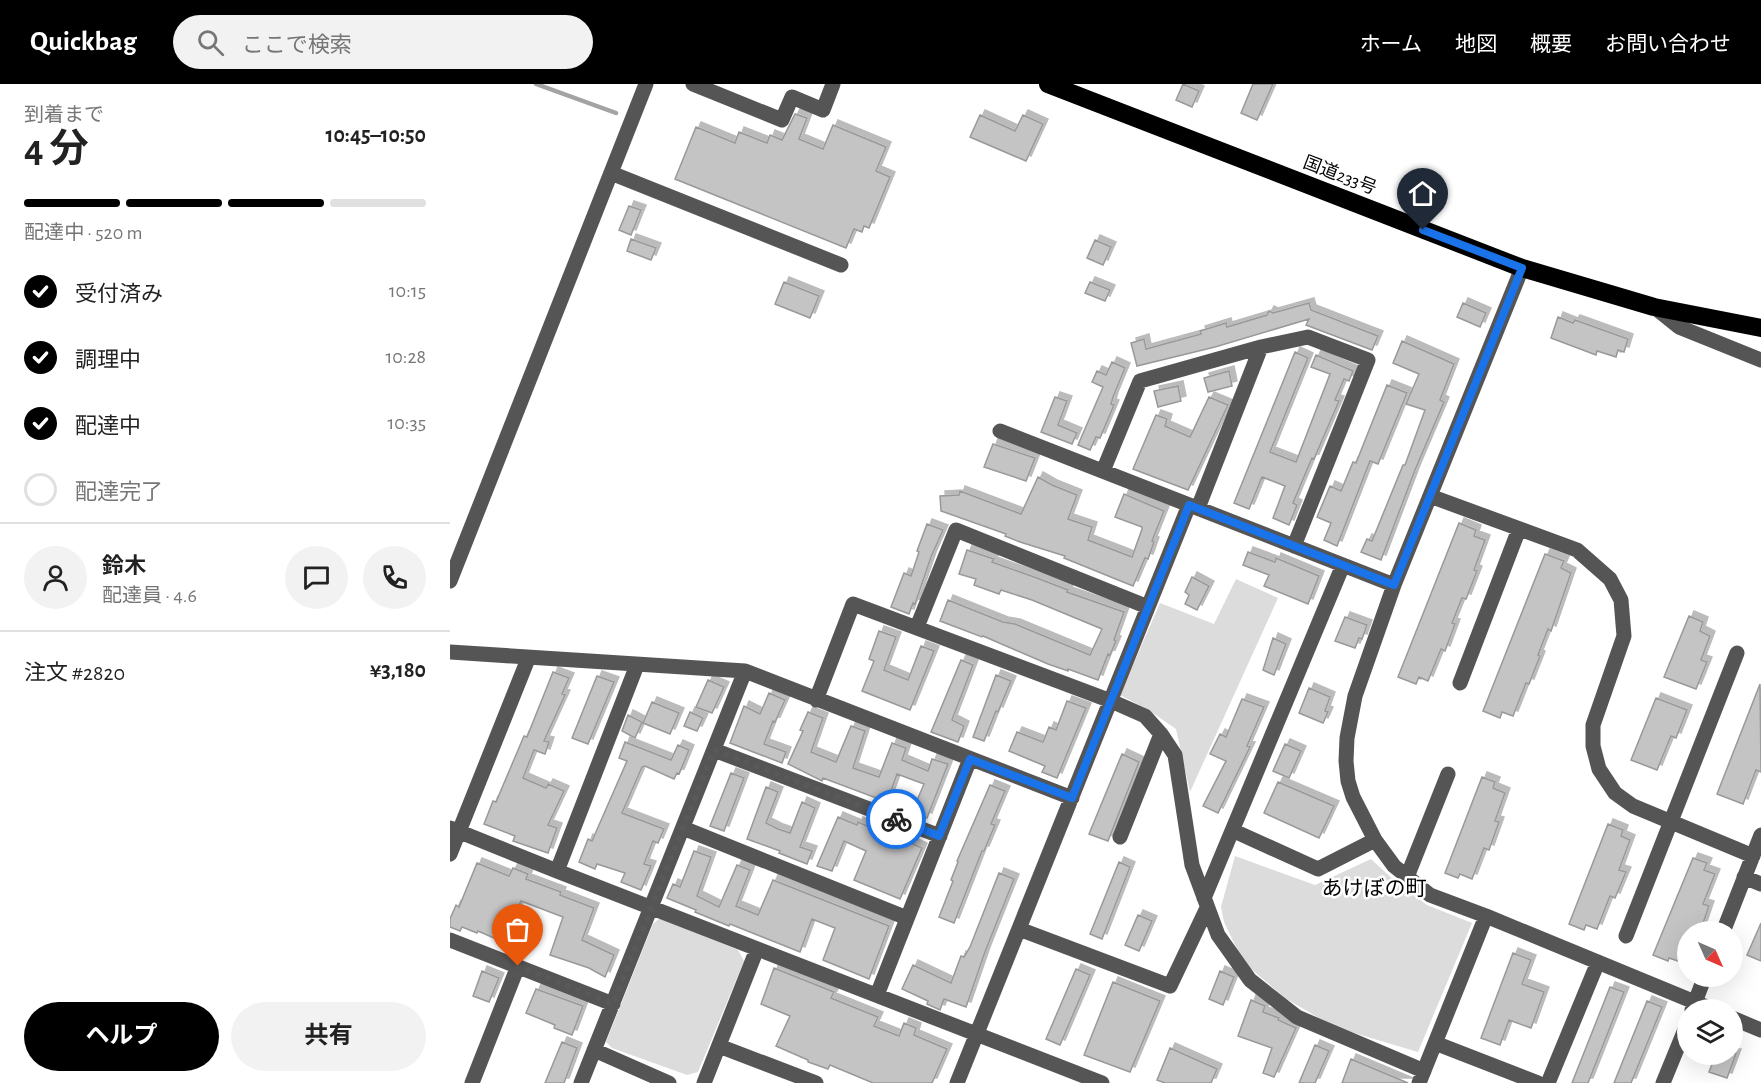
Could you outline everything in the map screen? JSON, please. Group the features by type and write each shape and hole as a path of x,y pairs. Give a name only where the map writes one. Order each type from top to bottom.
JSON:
{"highway":[{"name":"国道233号","path":"1048,84 1522,268 1654,307 1761,328"}],"street":[{"path":"450,581 646,84"},
{"path":"693,84 782,120 792,97 822,110 833,84"},
{"path":"611,173 841,265"},
{"path":"1522,268 1394,585 1355,696 1347,738 1346,761 1353,797 1375,840 1394,866 1430,896 1486,916 1598,962 1679,999"},
{"path":"1654,307 1679,327 1761,360"},
{"path":"1103,471 1140,381 1261,347 1308,337 1368,360 1294,546"},
{"path":"957,1083 1148,607 1261,347"},
{"path":"1000,431 1394,585"},
{"path":"1430,495 1577,550 1610,579 1621,600 1624,636 1593,725 1593,746 1599,769 1615,793 1633,806 1753,856"},
{"path":"1460,683 1519,529"},
{"path":"917,627 956,530 1148,607"},
{"path":"1019,929 1170,986 1343,565"},
{"path":"816,700 854,604 1145,716 1175,755 1192,865 1218,935 1250,980 1298,1017 1421,1077 1486,916"},
{"path":"450,652 745,671 1072,798"},
{"path":"1626,936 1737,653"},
{"path":"450,854 455,830 528,658"},
{"path":"557,871 637,664"},
{"path":"581,1083 745,671"},
{"path":"1120,837 1161,734"},
{"path":"714,750 939,836"},
{"path":"877,995 970,759"},
{"path":"1407,877 1448,774"},
{"path":"683,828 907,918"},
{"path":"455,830 1102,1083"},
{"path":"1233,831 1318,869 1375,840"},
{"path":"1727,921 1761,835"},
{"path":"1744,877 1761,884"},
{"path":"450,939 613,1004"},
{"path":"704,1083 757,949"},
{"path":"1548,1083 1598,962"},
{"path":"472,1083 518,966"},
{"path":"1743,1023 1761,1030"},
{"path":"1434,1043 1538,1083"},
{"path":"719,1046 816,1083"},
{"path":"594,1050 669,1083"},
{"path":"1664,1083 1677,1050"}],"shaded area":[{"path":"1236,579 1278,598 1190,792 1176,729 1147,709 1120,695 1160,603 1214,624"},
{"path":"1235,856 1315,885 1371,859 1398,884 1427,905 1472,923 1418,1052 1334,1027 1285,998 1243,962 1224,922 1221,907"},
{"path":"660,918 738,950 744,961 698,1072 687,1075 612,1048 606,1042 653,924"}],"building":[{"path":"1183,84 1199,91 1192,107 1176,100"},
{"path":"1253,84 1273,84 1257,120 1241,113"},
{"path":"795,114 807,118 799,139 823,149 833,125 886,147 876,171 890,177 869,228 864,226 862,232 854,229 846,248 675,179 696,127 735,143 739,132 767,143 770,135 782,140"},
{"path":"980,115 1015,131 1023,115 1043,124 1026,161 970,137"},
{"path":"629,206 641,210 631,235 619,230"},
{"path":"631,239 656,248 651,260 627,251"},
{"path":"1095,240 1111,247 1103,265 1087,258"},
{"path":"784,282 819,296 810,318 775,304"},
{"path":"1090,282 1110,290 1105,301 1085,293"},
{"path":"1309,303 1311,310 1378,336 1372,350 1306,325 1309,319 1215,347 1137,366 1131,343 1144,339 1146,349 1201,334 1200,331 1226,323 1227,327 1267,315 1269,311 1273,313"},
{"path":"1463,303 1486,313 1480,327 1457,317"},
{"path":"1558,317 1573,323 1575,320 1628,339 1624,352 1618,350 1616,357 1597,351 1596,355 1551,338"},
{"path":"1402,341 1454,364 1440,400 1444,402 1381,560 1361,552 1367,539 1372,541 1403,465 1405,465 1425,410 1406,404 1419,374 1393,363"},
{"path":"1295,352 1308,358 1270,452 1296,462 1330,374 1311,367 1316,355 1353,371 1349,381 1344,379 1335,400 1339,401 1293,503 1297,505 1289,525 1273,518 1285,486 1262,477 1249,509 1234,503"},
{"path":"1112,362 1125,368 1113,397 1111,404 1114,405 1100,438 1096,437 1090,450 1078,445 1103,387 1092,382 1097,371 1106,375"},
{"path":"1229,371 1232,386 1208,392 1204,378"},
{"path":"1387,385 1407,393 1378,464 1370,461 1337,546 1324,540 1331,523 1317,517 1330,486 1341,491 1353,462 1356,463"},
{"path":"1178,386 1181,401 1158,407 1154,391"},
{"path":"1055,397 1067,401 1058,425 1077,433 1072,444 1041,432"},
{"path":"1209,397 1228,405 1188,490 1133,469 1156,415 1167,419 1165,426 1190,437"},
{"path":"993,444 1035,458 1026,481 984,467"},
{"path":"1038,477 1077,495 1068,519 1092,527 1088,540 1132,557 1142,527 1115,517 1124,494 1164,511 1152,541 1154,542 1148,559 1145,558 1133,586 1064,558 1065,556 1020,542 1005,536 1006,534 941,511 940,496 959,495 960,491 1021,514"},
{"path":"1459,523 1476,530 1474,536 1485,540 1474,570 1477,571 1466,599 1462,598 1452,623 1455,624 1445,651 1441,649 1428,681 1419,677 1416,684 1398,677"},
{"path":"927,524 943,530 915,604 913,603 909,614 891,607 904,573 911,576"},
{"path":"967,550 994,559 992,562 1068,590 1067,592 1124,612 1114,640 1116,641 1110,655 1108,654 1098,680 1048,664 983,636 940,621 948,600 1003,622 1015,624 1090,655 1102,629 1032,600 1001,590 999,594 974,585 976,579 959,574"},
{"path":"1248,552 1275,562 1276,558 1319,576 1308,604 1264,586 1269,575 1243,565"},
{"path":"1545,554 1564,561 1561,568 1571,573 1551,631 1548,629 1538,655 1540,656 1529,684 1526,683 1513,716 1502,712 1500,718 1483,711"},
{"path":"1192,577 1209,586 1197,610 1185,604 1189,595 1185,592"},
{"path":"1689,616 1703,622 1700,631 1710,636 1701,660 1707,662 1696,689 1664,677"},
{"path":"1345,617 1367,625 1362,639 1359,638 1355,648 1335,641"},
{"path":"879,631 896,637 884,670 908,680 921,646 934,651 910,710 862,691 874,661 869,659"},
{"path":"1273,638 1286,644 1274,675 1263,670"},
{"path":"961,660 973,665 952,720 964,726 958,742 931,732"},
{"path":"553,672 569,678 562,694 565,695 544,741 549,742 545,754 534,750 523,778 546,788 548,784 564,791 548,825 557,828 548,853 513,841 515,836 484,824 493,801 496,802 524,736 527,737"},
{"path":"996,675 1011,681 984,741 973,737"},
{"path":"597,676 614,682 588,744 572,738"},
{"path":"708,680 724,687 712,713 696,707"},
{"path":"1760,684 1761,772 1756,770 1743,804 1717,794"},
{"path":"1309,688 1330,697 1325,711 1328,712 1323,723 1299,713"},
{"path":"769,693 785,700 764,744 786,752 782,763 730,743 744,706 760,714"},
{"path":"1656,698 1687,710 1676,738 1671,736 1657,770 1631,760"},
{"path":"1242,699 1264,707 1247,746 1250,747 1218,813 1203,806 1226,761 1210,754 1220,734 1226,737"},
{"path":"1067,701 1086,708 1057,778 1042,772 1045,766 1009,751 1017,732 1043,742 1049,727 1056,730"},
{"path":"652,702 679,713 670,734 643,723"},
{"path":"690,712 703,718 697,731 684,726"},
{"path":"808,712 823,718 811,752 836,762 851,726 865,731 853,768 879,777 892,743 906,748 902,760 928,771 932,759 948,764 927,818 912,812 924,784 897,774 887,802 823,778 822,781 788,764 803,731 800,730"},
{"path":"628,715 642,722 635,738 622,731"},
{"path":"625,742 671,760 678,745 689,750 679,774 677,773 674,779 645,766 642,767 622,813 664,829 658,843 653,841 644,864 651,866 641,890 621,882 625,873 597,864 595,869 579,862 588,839 592,841 627,761 619,758"},
{"path":"1285,744 1301,751 1289,778 1273,771"},
{"path":"1122,754 1139,762 1108,841 1089,834"},
{"path":"731,773 744,778 724,831 710,826"},
{"path":"1482,777 1495,782 1493,788 1505,793 1495,821 1499,822 1489,850 1484,848 1472,879 1460,874 1458,878 1445,873"},
{"path":"1278,782 1334,806 1319,838 1264,813"},
{"path":"990,785 1005,791 991,824 995,825 982,851 954,923 939,917 953,881 951,880 957,861"},
{"path":"766,787 778,792 766,823 778,829 790,833 802,802 815,808 800,847 812,851 807,864 747,839"},
{"path":"838,817 857,825 858,822 922,848 900,899 854,880 866,851 844,841 832,871 817,866"},
{"path":"1608,824 1623,830 1621,836 1630,840 1619,870 1626,872 1615,898 1610,896 1597,929 1586,925 1584,930 1569,924"},
{"path":"694,851 711,857 697,896 719,907 737,865 750,870 736,906 758,915 773,880 889,926 869,979 823,960 835,928 812,919 800,952 730,924 729,926 667,898 673,884 680,887"},
{"path":"1693,858 1707,863 1704,870 1715,874 1703,904 1709,906 1704,921 1677,921 1677,961 1669,958 1668,961 1653,955"},
{"path":"1119,862 1130,867 1102,939 1090,934"},
{"path":"477,863 509,876 513,868 528,874 526,879 594,908 582,940 614,955 605,977 589,968 550,955 563,917 521,901 503,942 478,931 477,933 462,927 460,931 450,927 450,919 456,905 459,907"},
{"path":"999,873 1014,879 966,1007 944,999 940,1010 927,1004 928,1001 902,989 913,965 951,983 961,956 964,957 970,947"},
{"path":"1138,915 1152,921 1139,951 1125,945"},
{"path":"1761,923 1761,961 1747,955"},
{"path":"1513,953 1531,960 1522,984 1544,992 1531,1028 1509,1020 1500,1045 1481,1038"},
{"path":"774,968 834,992 831,998 878,1017 874,1026 899,1036 904,1023 916,1028 914,1035 947,1049 932,1083 873,1083 830,1065 828,1069 808,1062 776,1046 790,1016 761,1004"},
{"path":"1076,969 1090,975 1060,1045 1046,1039"},
{"path":"482,971 499,978 489,1002 473,996"},
{"path":"1220,971 1234,977 1223,1005 1209,999"},
{"path":"1113,982 1160,1001 1130,1072 1084,1055"},
{"path":"1610,987 1624,992 1588,1083 1572,1083"},
{"path":"536,989 583,1006 572,1035 526,1013"},
{"path":"1251,1000 1265,1006 1263,1012 1296,1028 1274,1077 1263,1073 1272,1048 1238,1036"},
{"path":"1647,1001 1662,1007 1631,1083 1614,1083"},
{"path":"562,1042 577,1048 564,1083 545,1083"},
{"path":"1315,1045 1329,1051 1315,1083 1299,1083"},
{"path":"1170,1048 1217,1069 1211,1083 1165,1083 1157,1080"},
{"path":"1351,1059 1408,1083 1342,1083"},
{"path":"1712,1065 1732,1065 1727,1078 1709,1072"}],"waterway":[{"path":"536,84 616,113"}],"way so far":[{"path":"518,966 613,1004 714,750 896,819"}],"district":[{"name":"あけぼの町","path":"1374,888"}],"route":[{"path":"896,819 939,836 970,759 1072,798 1189,505 1394,585 1522,268 1423,230"}]}
